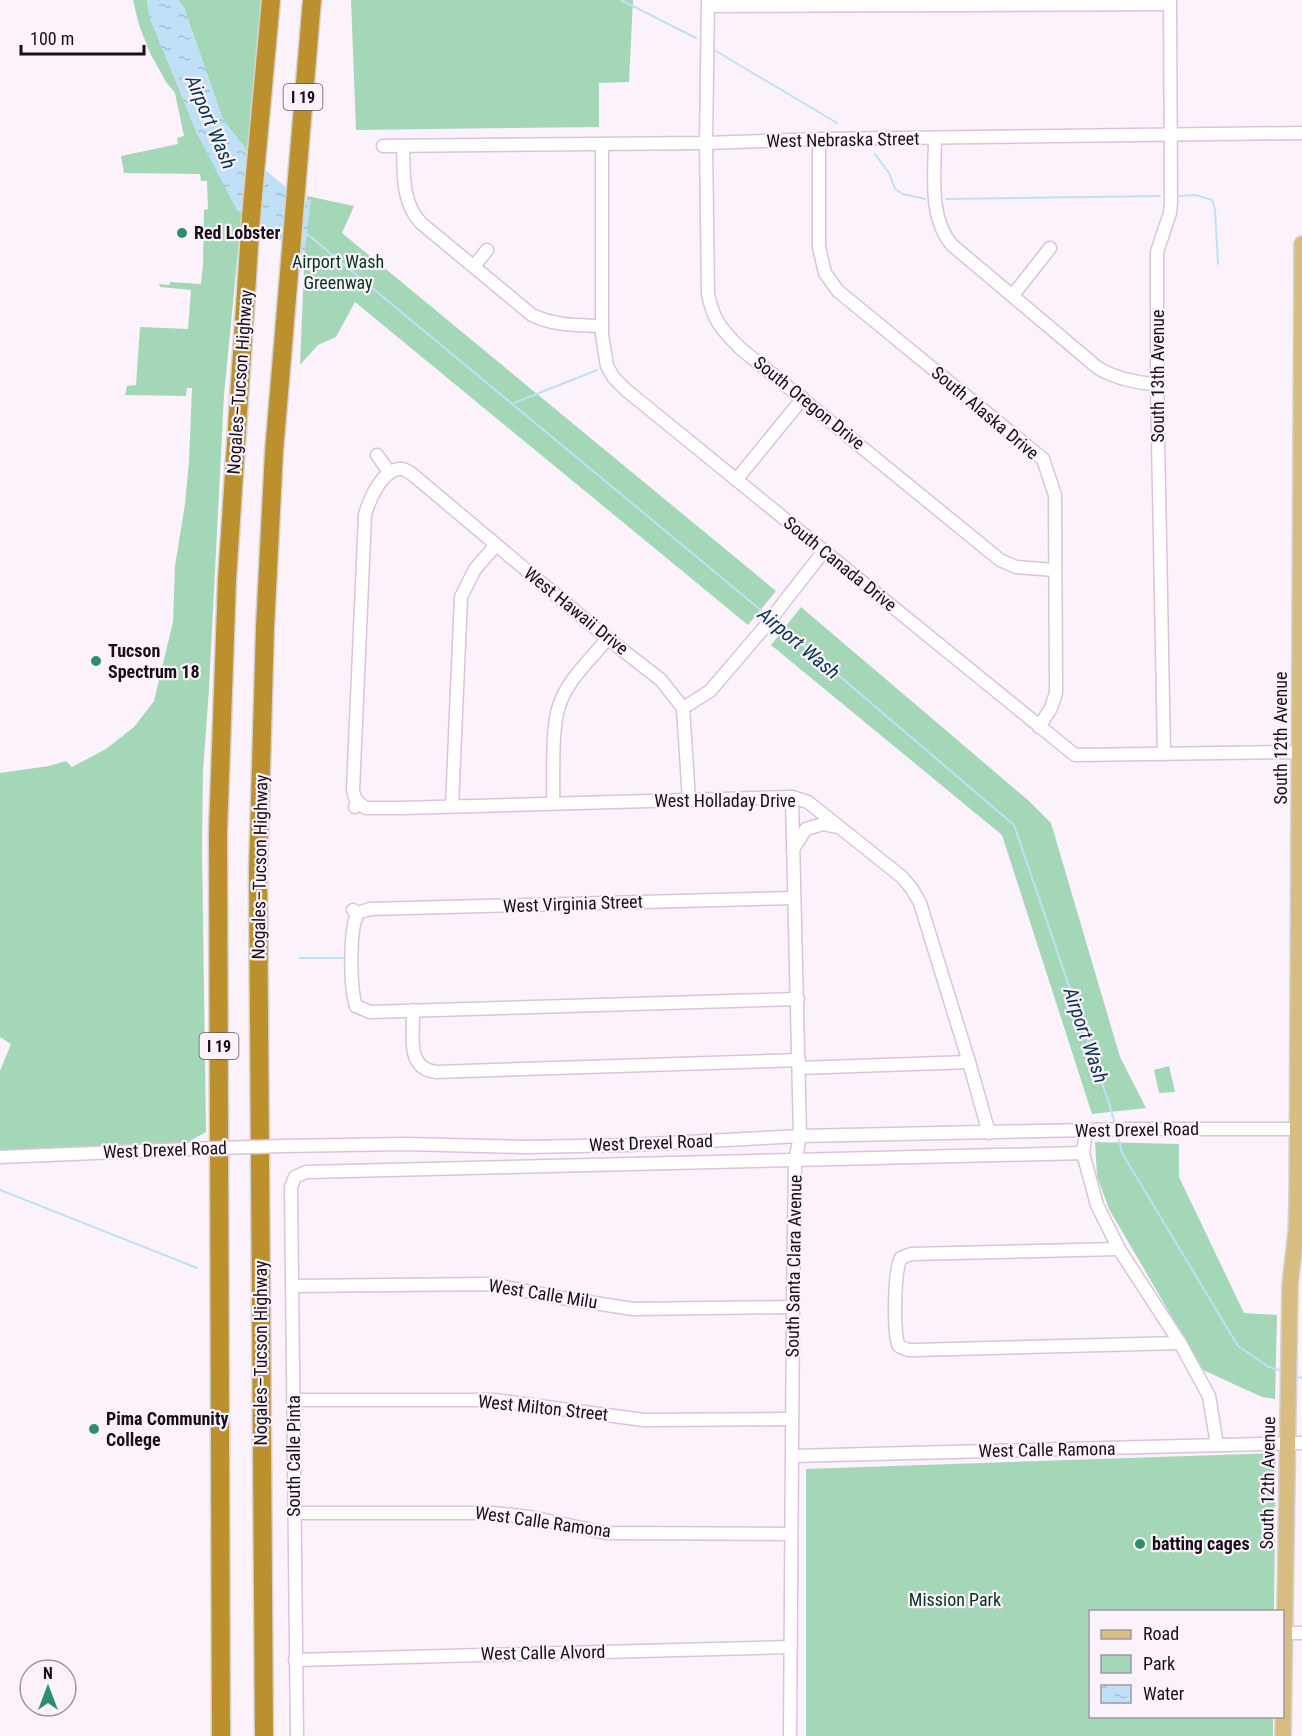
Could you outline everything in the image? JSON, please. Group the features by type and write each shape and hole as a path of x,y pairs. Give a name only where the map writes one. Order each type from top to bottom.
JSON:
{"highway":[{"name":"Nogales–Tucson Highway","path":"221,1736 218,832 227,580 251,217 271,0"},
{"name":"Nogales–Tucson Highway","path":"264,1736 258,872 265,628 274,452 312,0"}],"main road":[{"name":"South 12th Avenue","path":"1284,1684 1295,1443 1289,1387 1290,1285 1296,1232 1300,1129 1302,244"},
{"name":"South 12th Avenue","path":"1296,1232 1302,1263"},
{"name":"South 12th Avenue","path":"1283,1718 1283,1736"}],"street":[{"path":"708,3 1170,2"},
{"name":"South 13th Avenue","path":"1164,754 1157,384 1157,252 1170,213 1170,2"},
{"name":"South Oregon Drive","path":"708,3 706,144 708,294 713,316 724,332 740,348 1000,560 1016,567 1054,570"},
{"name":"West Nebraska Street","path":"383,146 706,144 819,139 1302,133"},
{"path":"935,138 936,204 941,230 952,245 1098,368 1110,375 1135,383 1157,384"},
{"name":"South Alaska Drive","path":"819,139 819,247 825,273 838,291 1043,459 1055,495 1056,693 1051,708 1039,727"},
{"name":"South Canada Drive","path":"602,144 602,326 607,366 614,378 1075,755 1300,752"},
{"path":"403,146 404,186 409,207 421,222 532,315 560,325 602,326"},
{"path":"1013,295 1050,248"},
{"path":"474,266 487,250"},
{"path":"736,480 803,398"},
{"path":"377,455 391,472"},
{"name":"West Hawaii Drive","path":"391,472 401,469 410,472 608,639 661,680 683,708"},
{"name":"West Holladay Drive","path":"391,472 379,485 365,515 353,790 357,806 373,808 792,797 815,806 902,877 920,903 989,1133"},
{"path":"452,806 461,597 476,568 496,545"},
{"path":"689,800 683,708 710,691 782,606 824,551"},
{"path":"553,803 556,721 559,705 575,678 608,639"},
{"name":"South Santa Clara Avenue","path":"790,1736 795,1161 800,1136 792,797"},
{"path":"792,850 806,829 823,824 843,828"},
{"name":"West Virginia Street","path":"413,1010 370,1012 353,1009 352,926 356,911 794,898"},
{"path":"798,999 413,1010 414,1059 416,1070 436,1072 969,1062"},
{"name":"West Drexel Road","path":"0,1157 283,1146 405,1144 525,1147 639,1145 800,1136 1130,1129 1300,1129"},
{"path":"1086,1131 1083,1153 1097,1204 1119,1249 1180,1343 1209,1396 1217,1446"},
{"name":"West Drexel Road","path":"295,1177 306,1172 1083,1153"},
{"name":"South Calle Pinta","path":"295,1177 291,1187 297,1736"},
{"path":"1119,1249 896,1254 896,1350 1180,1343"},
{"name":"West Calle Milu","path":"293,1286 490,1284 633,1309 793,1307"},
{"name":"West Milton Street","path":"293,1400 494,1400 644,1420 792,1419"},
{"name":"West Calle Ramona","path":"792,1456 1295,1443"},
{"name":"West Calle Ramona","path":"294,1513 494,1513 530,1517 606,1533 791,1534"},
{"path":"1285,1633 1302,1633"},
{"name":"West Calle Alvord","path":"295,1660 791,1647"}],"green space":[{"path":"133,0 147,0 150,18 197,133 238,211 242,210 224,395 203,771 206,1132 188,1142 0,1150 0,1071 11,1044 0,1037 0,773 49,766 66,761 72,767 106,749 134,727 154,701 173,622 175,566 189,461 192,388 187,388 186,396 125,395 127,386 136,385 140,327 188,329 191,290 160,287 159,284 170,285 170,282 201,284 204,210 208,209 207,181 201,181 200,174 124,173 121,156 178,144 177,138 184,136 175,93 166,82 150,53 139,25"},
{"path":"178,0 262,0 248,156 244,147 223,120 184,8"},
{"path":"351,0 633,0 629,82 599,83 599,127 356,130"},
{"name":"Airport Wash Greenway","path":"307,196 354,206 342,233 776,591 748,625 355,302 336,337 318,345 300,365"},
{"path":"801,607 1029,801 1051,823 1120,1057 1146,1108 1092,1114 1002,835 771,645"},
{"path":"1169,1066 1175,1092 1159,1093 1154,1070"},
{"path":"1095,1142 1179,1144 1179,1177 1244,1313 1277,1315 1275,1399 1262,1397 1203,1370 1109,1209 1097,1176"},
{"name":"Mission Park","path":"1276,1453 1274,1610 1089,1610 1089,1718 1273,1718 1273,1736 806,1736 806,1469"}],"water":[{"path":"147,0 178,0 184,8 223,120 244,147 247,155 304,202 311,199 303,265 300,256 242,210 238,212 197,133 150,18"}],"waterway":[{"path":"621,0 696,38"},
{"path":"716,51 837,123"},
{"path":"875,154 889,173 895,189 903,194 925,199"},
{"path":"1180,196 1195,195 1212,200 1215,210 1218,264"},
{"path":"946,199 1160,196"},
{"name":"Airport Wash","path":"306,233 768,616"},
{"path":"514,403 597,370"},
{"name":"Airport Wash","path":"775,621 1014,825 1115,1124"},
{"path":"300,958 344,958"},
{"name":"Airport Wash","path":"1117,1133 1122,1153 1238,1346 1269,1367 1282,1371"},
{"path":"0,1190 197,1268"},
{"name":"Airport Wash","path":"1293,1375 1302,1378"}],"place":[{"name":"Red Lobster","path":"182,233"},
{"name":"Tucson Spectrum 18","path":"96,661"},
{"name":"Pima Community College","path":"94,1429"},
{"name":"batting cages","path":"1140,1544"}]}
